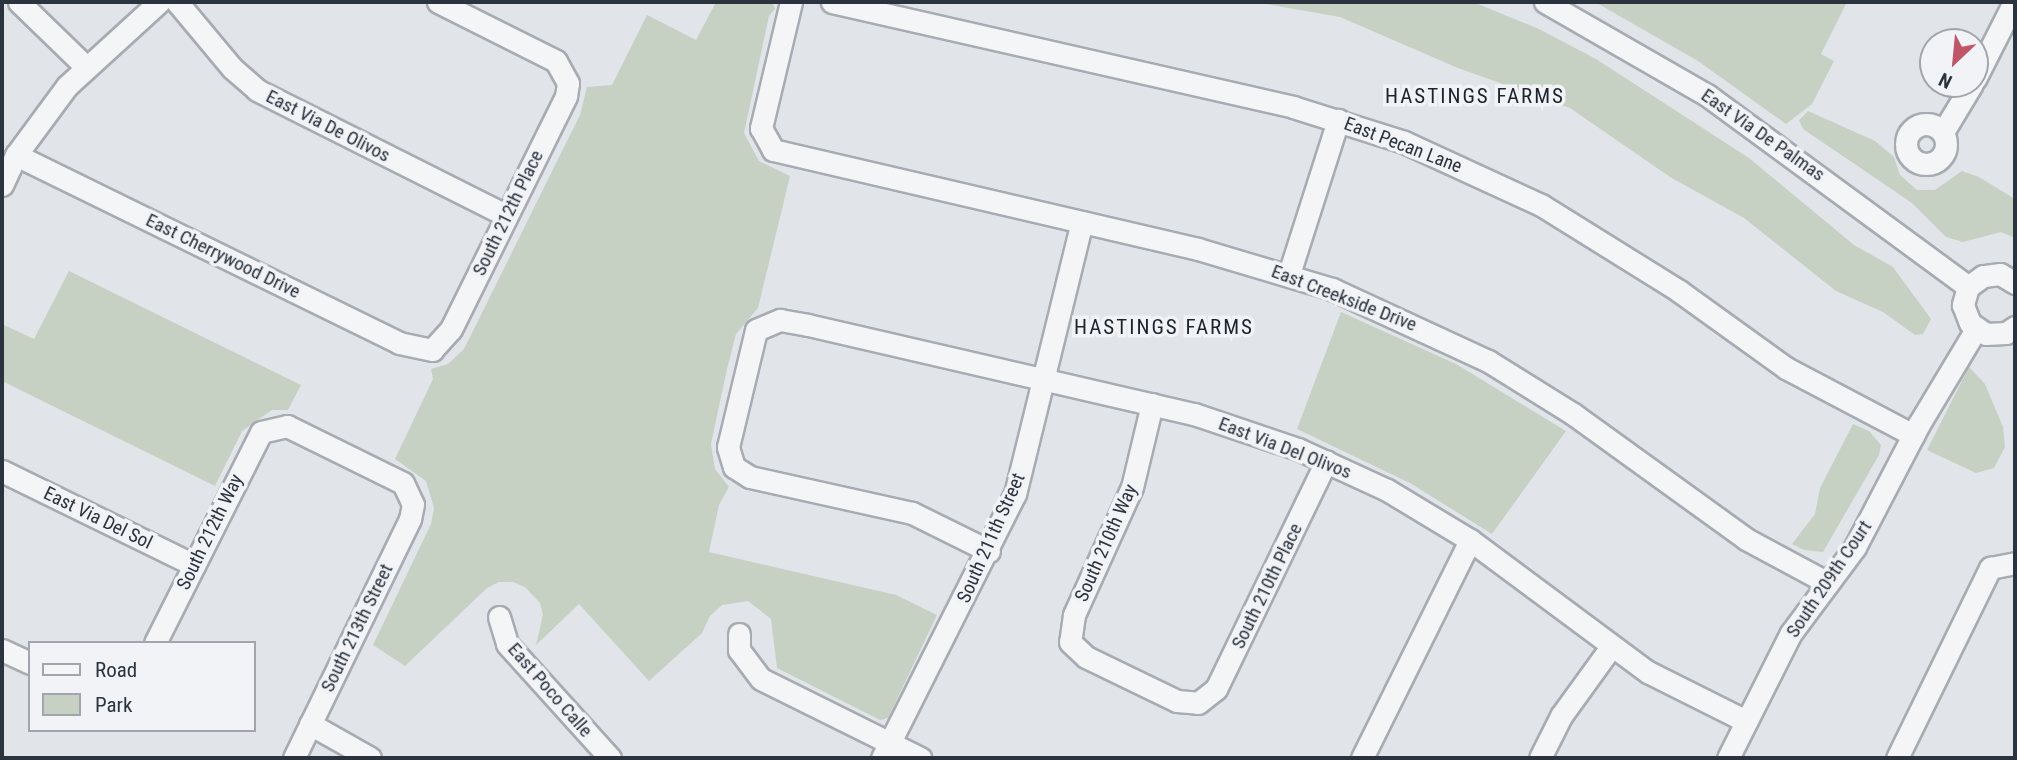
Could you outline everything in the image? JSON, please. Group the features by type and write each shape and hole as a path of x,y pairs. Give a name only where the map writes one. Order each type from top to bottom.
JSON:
{"street":[{"path":"19,2 85,66"},
{"path":"2,185 16,155 85,66 159,2"},
{"name":"East Via De Olivos","path":"177,2 232,68 257,90 506,215"},
{"name":"South 212th Place","path":"432,350 451,329 566,96 563,69 543,54 438,2"},
{"name":"East Creekside Drive","path":"791,2 762,115 763,139 789,157 1082,222 1289,274 1391,314 1488,361 1573,414 1745,539 1828,583"},
{"name":"East Pecan Lane","path":"832,2 1338,120 1404,142 1541,205 1679,291 1786,368 1913,435"},
{"name":"East Via De Palmas","path":"1545,2 1707,94 1969,287"},
{"path":"1989,51 2014,2"},
{"path":"1943,132 1964,98"},
{"path":"1289,274 1338,120"},
{"name":"East Cherrywood Drive","path":"16,155 400,343 432,350"},
{"name":"South 211th Street","path":"886,751 989,551 1023,471 1082,222"},
{"path":"2013,276 1992,274 1969,287 1964,305 1976,329 1996,335 2015,327"},
{"name":"East Via Del Olivos","path":"989,551 912,513 750,478 734,467 728,447 750,339 764,324 780,320 808,325 1152,404 1264,436 1387,490 1469,540 1611,647 1662,680 1746,721"},
{"name":"South 209th Court","path":"1728,758 1790,633 1870,521 1913,435 1976,329"},
{"name":"South 210th Way","path":"1152,404 1132,486 1074,615 1070,642 1086,657 1177,701 1198,703"},
{"name":"South 213th Street","path":"270,427 287,426 343,451 396,477 411,495 410,519 294,758"},
{"name":"South 212th Way","path":"156,641 255,440 270,427"},
{"name":"South 210th Place","path":"1198,703 1216,689 1325,461"},
{"name":"East Via Del Sol","path":"2,471 194,565"},
{"path":"1362,758 1469,540"},
{"path":"1897,758 1990,568 2015,562"},
{"name":"East Poco Calle","path":"499,617 508,644 610,758"},
{"path":"740,634 739,650 761,679 886,751 920,758"},
{"path":"1540,758 1561,716 1611,647"},
{"path":"2,650 28,662"},
{"path":"310,724 370,758"}],"green space":[{"path":"716,2 772,2 775,9 769,16 744,133 759,161 790,176 758,308 736,334 727,369 711,444 715,469 729,487 719,505 709,552 896,595 937,615 888,718 880,720 777,668 771,619 748,601 722,605 710,616 702,633 649,681 579,604 536,645 543,615 540,603 525,587 513,582 499,582 487,588 405,666 373,645 431,524 434,508 426,481 395,459 433,379 431,369 448,364 464,349 580,115 587,87 612,85 647,15 696,40"},
{"path":"1255,2 1473,2 1539,29 1596,59 1749,158 1854,245 1893,267 1931,319 1923,334 1915,335 1883,312 1836,291 1744,218 1670,177 1570,108 1458,68 1340,17"},
{"path":"1595,2 1847,2 1821,54 1834,61 1812,104 1786,124 1698,61"},
{"path":"1808,111 1875,141 1894,157 1900,175 1917,190 1935,190 1962,171 1979,177 2015,199 2015,238 2001,232 1963,242 1946,237 1912,203 1803,129 1799,120"},
{"path":"69,271 301,385 288,410 272,410 242,431 215,486 2,381 2,324 34,339"},
{"path":"1341,312 1456,364 1566,431 1492,534 1410,483 1297,429"},
{"path":"1969,367 1985,384 2003,427 2005,447 1994,468 1976,473 1927,450"},
{"path":"1853,424 1869,431 1881,445 1879,455 1823,552 1804,550 1792,544 1815,514 1820,488"}],"district":[{"name":"HASTINGS FARMS","path":"1475,96"},
{"name":"HASTINGS FARMS","path":"1164,327"}]}
